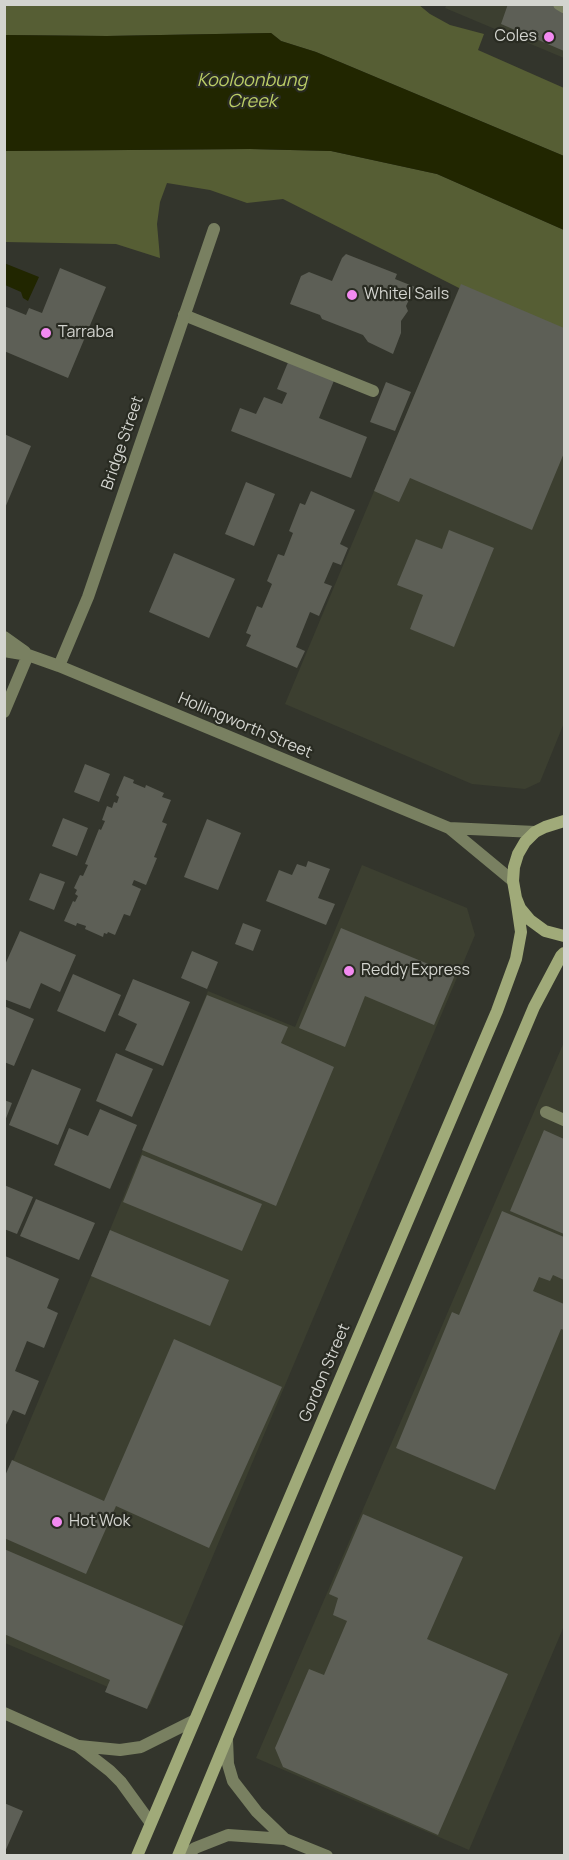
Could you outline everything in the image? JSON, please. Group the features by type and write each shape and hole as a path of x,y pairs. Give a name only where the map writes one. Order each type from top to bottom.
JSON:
{"main road":[{"path":"513,881 518,854 525,842 564,812"},
{"path":"540,830 564,821"},
{"name":"Gordon Street","path":"136,1856 323,1422 511,975 520,932 513,881"},
{"path":"516,898 520,908 530,920 544,931 564,936"},
{"path":"178,1856 339,1467 534,1007 564,953"}],"street":[{"path":"559,4 564,7"},
{"name":"Bridge Street","path":"59,666 88,597 214,229"},
{"path":"184,315 373,391"},
{"name":"Hollingworth Street","path":"4,637 28,655"},
{"name":"Hollingworth Street","path":"4,651 28,655 59,666 449,828 513,881"},
{"path":"4,712 28,655"},
{"name":"Hollingworth Street","path":"449,828 540,830"},
{"path":"546,1112 564,1120"},
{"path":"4,1713 78,1746 121,1782 150,1822"},
{"path":"78,1746 120,1750 141,1747 193,1721"},
{"path":"227,1739 228,1764 233,1780 256,1812 285,1839"},
{"path":"185,1856 195,1848 228,1835 285,1839 327,1856"}],"shaded area":[{"path":"447,4 564,5 564,58 445,8"},
{"path":"5,5 419,5 450,25 484,34 478,50 564,88 564,156 316,52 281,41 271,33 5,35"},
{"path":"250,149 331,151 437,174 564,230 564,330 459,288 283,199 247,203 210,190 167,183 160,202 157,224 160,258 116,244 5,242 5,151"},
{"path":"459,288 564,331 564,723 540,782 525,789 472,784 285,704"},
{"path":"362,865 467,908 475,935 150,1705 5,1643 5,1480 208,991 295,1027"},
{"path":"564,1042 564,1626 469,1850 256,1758"}],"water":[{"name":"Kooloonbung Creek","path":"271,33 281,41 316,52 564,156 564,230 437,174 331,151 250,149 5,151 5,35"},
{"path":"4,263 39,277 28,301 23,298 21,292 5,285"}],"building":[{"name":"Coles","path":"508,4 564,4 564,51 501,24"},
{"name":"Whitel Sails","path":"346,254 397,274 395,279 415,287 406,306 408,311 401,321 401,333 393,354 368,342 363,335 290,304 301,276 309,272 332,281"},
{"name":"Tarraba","path":"60,268 106,287 68,378 4,351 4,306 26,315 29,308 42,313"},
{"path":"461,284 564,328 564,453 532,530 410,478 399,502 374,491"},
{"path":"289,360 335,378 319,418 367,437 351,478 231,431 240,408 256,414 264,397 282,404 287,393 277,389"},
{"path":"386,382 411,392 395,431 370,422"},
{"path":"4,434 31,446 5,508 4,508"},
{"path":"246,482 275,494 254,546 225,534"},
{"path":"311,491 355,510 340,544 348,548 341,565 333,562 324,583 332,586 319,616 310,612 296,647 305,651 297,668 246,646 251,635 246,633 257,606 262,608 272,584 267,581 278,554 284,556 293,533 289,531 300,503 305,505"},
{"path":"449,530 494,548 454,647 410,629 423,595 397,585 416,539 442,549"},
{"path":"174,553 235,579 209,638 149,612"},
{"path":"85,764 110,774 99,802 74,792"},
{"path":"124,776 134,780 133,783 145,788 146,785 164,793 162,797 171,800 162,822 167,824 154,857 157,858 146,885 134,880 132,885 141,889 130,916 124,914 115,935 108,932 104,933 103,937 85,929 86,926 77,923 76,926 64,921 73,901 75,902 78,896 74,888 88,865 85,864 99,829 101,830 105,821 102,820 107,806 112,808 114,802 117,803 119,797 116,795"},
{"path":"63,818 88,828 77,856 52,846"},
{"path":"207,819 241,833 218,890 184,877"},
{"path":"308,861 330,869 318,898 335,904 326,925 266,901 279,870 292,875 297,864 306,867"},
{"path":"40,873 65,882 54,910 29,900"},
{"path":"243,923 261,930 253,951 235,944"},
{"path":"341,928 455,975 434,1025 365,996 345,1047 299,1028"},
{"path":"20,931 76,955 60,992 41,983 30,1009 4,999 4,967"},
{"path":"192,951 218,962 207,989 181,978"},
{"path":"73,974 121,995 105,1032 57,1011"},
{"path":"133,979 190,1002 163,1066 125,1050 137,1024 118,1015"},
{"path":"207,995 288,1027 281,1043 334,1067 276,1206 142,1150"},
{"path":"4,1006 34,1019 14,1066 4,1062"},
{"path":"116,1053 153,1069 132,1117 96,1101"},
{"path":"32,1069 81,1089 58,1145 9,1125"},
{"path":"4,1100 12,1103 5,1121 4,1121"},
{"path":"100,1109 137,1125 110,1189 54,1165 69,1128 88,1136"},
{"path":"544,1130 564,1139 564,1234 510,1211"},
{"path":"142,1155 262,1204 242,1251 123,1202"},
{"path":"4,1185 33,1197 17,1234 4,1229"},
{"path":"36,1199 95,1223 79,1260 20,1236"},
{"path":"502,1211 564,1237 564,1280 553,1275 550,1281 539,1277 533,1291 564,1304 564,1330 561,1329 495,1490 396,1448 452,1312 459,1315"},
{"path":"110,1230 229,1280 210,1326 91,1276"},
{"path":"5,1256 59,1279 47,1308 58,1313 44,1348 27,1341 15,1371 39,1381 25,1415 13,1410 4,1429"},
{"path":"174,1339 282,1387 209,1548 116,1506 86,1574 4,1538 4,1478 12,1460 104,1501"},
{"path":"363,1514 463,1557 427,1639 508,1674 438,1835 283,1767 275,1748 309,1669 324,1675 347,1621 333,1615 338,1598 329,1594"},
{"path":"4,1549 183,1626 147,1709 105,1692 110,1680 4,1634"},
{"path":"4,1803 23,1811 4,1854"}],"place":[{"name":"Coles","path":"549,37"},
{"name":"Whitel Sails","path":"352,295"},
{"name":"Tarraba","path":"46,333"},
{"name":"Reddy Express","path":"349,971"},
{"name":"Hot Wok","path":"57,1522"}]}
